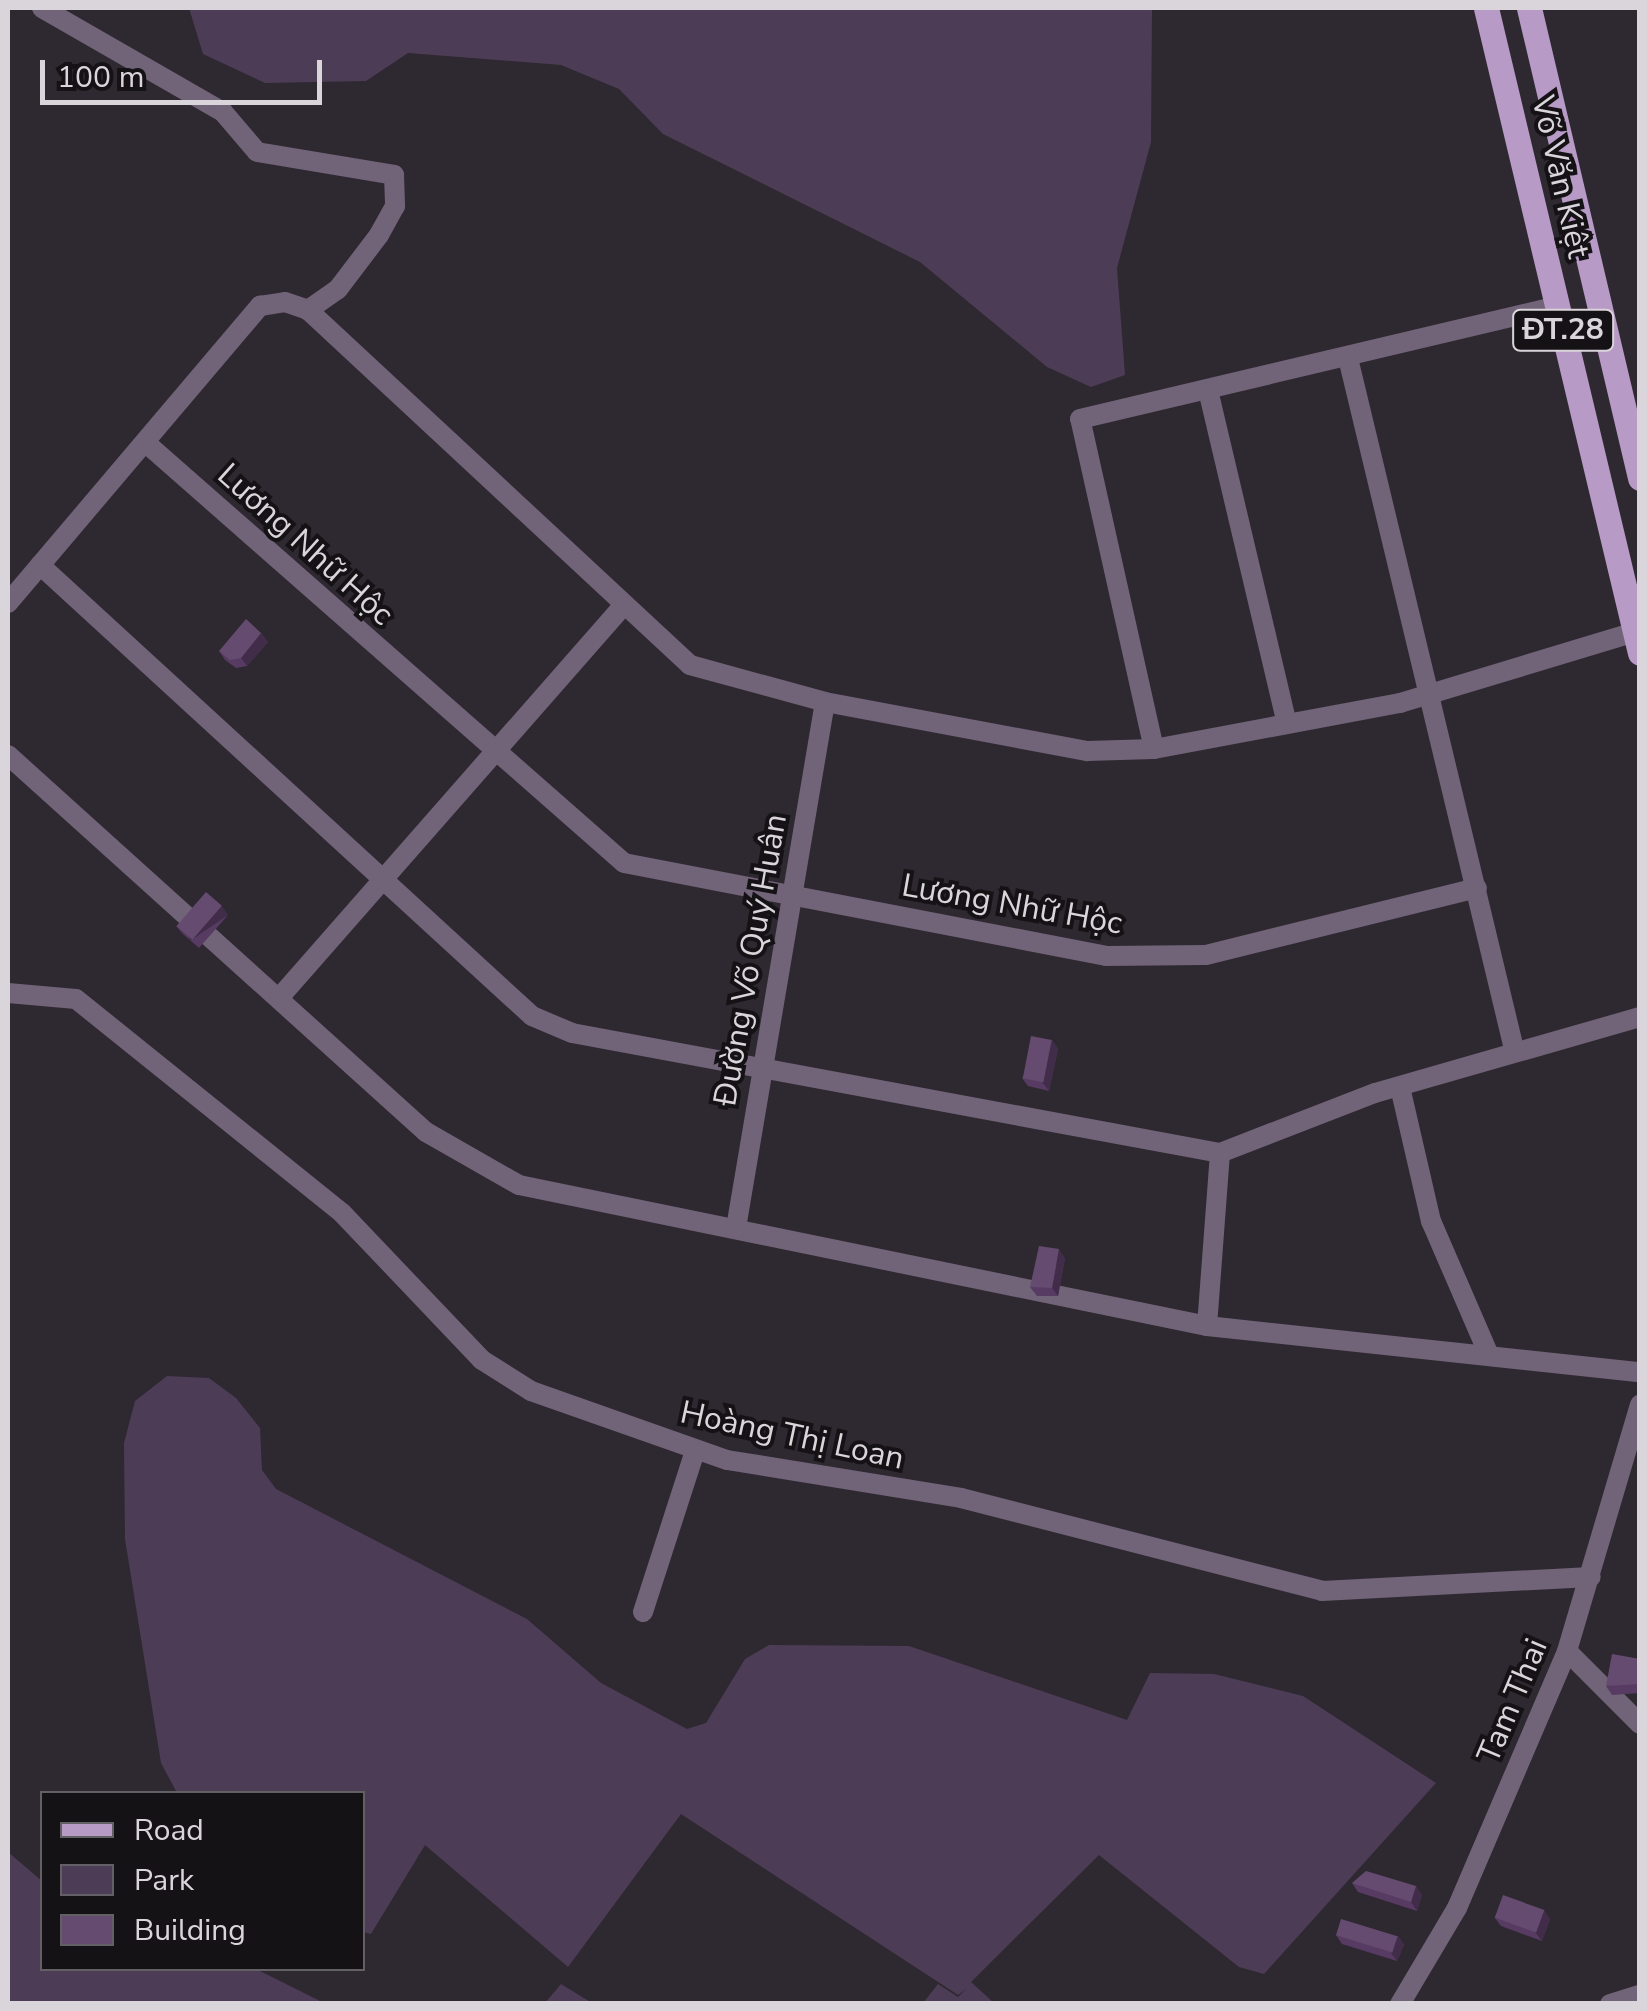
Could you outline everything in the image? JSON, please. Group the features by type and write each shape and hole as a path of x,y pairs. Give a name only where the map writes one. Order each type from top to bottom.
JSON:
{"main road":[{"name":"Võ Văn Kiệt","path":"1486,8 1637,642"},
{"name":"Võ Văn Kiệt","path":"1529,8 1640,478"}],"street":[{"path":"42,8 223,112 258,152 394,175 396,206 379,236 308,310"},
{"path":"8,603 260,306 308,310 690,665 825,702 1087,751 1154,750 1429,695 1637,642"},
{"path":"1154,750 1080,419 1558,306"},
{"path":"1348,358 1514,1049"},
{"path":"1208,390 1287,724"},
{"name":"Lương Nhữ Hộc","path":"146,443 607,855 792,896 1106,956 1184,958 1477,888"},
{"path":"40,565 532,1016 572,1033 1220,1153 1400,1086 1514,1049 1640,1017"},
{"path":"279,998 623,606"},
{"name":"Đường Võ Quý Huân","path":"736,1228 825,702"},
{"path":"8,754 426,1132 482,1169 519,1185 1207,1326 1640,1372"},
{"name":"Hoàng Thị Loan","path":"8,993 76,998 342,1212 482,1360 531,1391 695,1451 961,1498 1322,1591 1591,1577"},
{"path":"1400,1086 1430,1221 1488,1354"},
{"path":"1207,1326 1220,1153"},
{"name":"Tam Thai","path":"1400,2004 1457,1908 1567,1652 1640,1405"},
{"path":"643,1612 695,1451"},
{"path":"1567,1652 1640,1724"},
{"path":"1610,2004 1640,1995"}],"green space":[{"path":"189,8 1152,8 1151,142 1117,268 1125,375 1091,387 1047,367 920,262 663,134 619,89 561,65 408,53 366,81 265,83 203,54"},
{"path":"167,1376 209,1378 236,1398 260,1428 262,1470 276,1489 527,1619 601,1683 687,1729 706,1723 745,1659 769,1645 909,1646 1127,1720 1150,1673 1214,1674 1303,1696 1436,1783 1264,1974 1239,1967 1099,1855 971,1982 994,2003 923,2003 938,1984 958,1997 966,1989 958,1995 681,1814 568,1967 425,1845 371,1934 365,1932 365,1791 176,1791 161,1763 125,1539 124,1443 135,1401"},
{"path":"8,1852 40,1879 40,1971 260,1971 324,2003 8,2003"},
{"path":"561,1984 592,2003 545,2003"}],"building":[{"path":"246,619 261,633 241,658 230,660 219,651"},
{"path":"206,892 222,906 192,940 176,926"},
{"path":"1031,1036 1052,1040 1043,1082 1023,1078"},
{"path":"1039,1246 1059,1249 1052,1288 1030,1287"},
{"path":"1612,1654 1640,1659 1640,1684 1606,1686"},
{"path":"1366,1871 1416,1886 1411,1902 1352,1883"},
{"path":"1503,1895 1544,1910 1536,1933 1495,1918"},
{"path":"1341,1919 1397,1936 1392,1953 1336,1935"}]}
